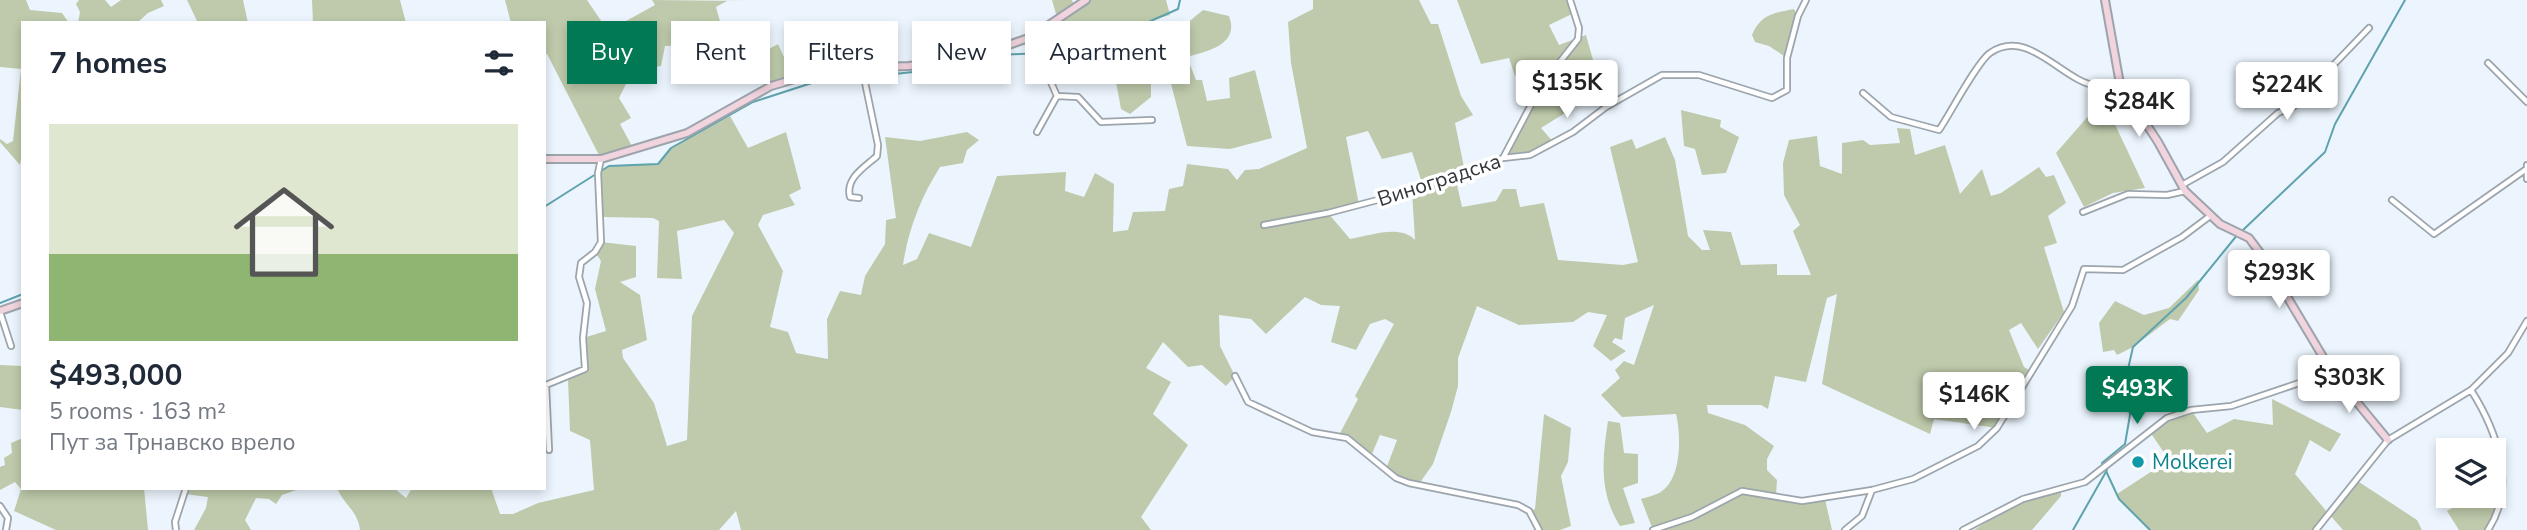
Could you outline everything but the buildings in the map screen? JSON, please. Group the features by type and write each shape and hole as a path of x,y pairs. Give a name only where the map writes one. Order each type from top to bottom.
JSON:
{"street":[{"path":"1055,21 1086,0"},
{"path":"1503,158 1541,86 1578,38 1579,28 1570,0"},
{"name":"Виноградска","path":"1264,225 1328,213 1404,193 1503,158 1530,155 1554,143 1662,75 1699,75 1772,98 1787,90 1787,58 1798,16 1806,0"},
{"path":"2105,0 2120,83 2183,188 2220,224 2241,232 2264,258 2332,372 2388,440"},
{"path":"2082,212 2128,194 2167,195 2183,188 2223,162 2278,113 2294,106 2369,28"},
{"path":"898,65 956,61 1025,39"},
{"path":"1863,93 1891,117 1939,130 1989,53 2012,45 2036,52 2097,87 2120,83"},
{"path":"2488,63 2527,102"},
{"path":"546,159 601,159 687,134 771,86 784,82"},
{"path":"859,198 850,197 848,189 853,177 877,156 878,145 865,84"},
{"path":"1052,84 1057,96"},
{"path":"1057,96 1078,97 1101,122 1152,120"},
{"path":"1037,132 1057,96"},
{"path":"549,450 546,385 585,369 583,338 587,303 579,276 581,263 595,252 601,242 598,173 601,159"},
{"path":"2392,200 2434,234 2451,225 2505,181 2526,168 2527,179"},
{"path":"1653,530 1692,517 1742,491 1802,501 1872,490 1913,479 1978,446 1997,428 2072,306 2084,269 2123,270 2182,237 2210,216"},
{"path":"11,346 0,311 21,304"},
{"path":"2316,530 2388,440 2471,390 2508,353 2527,321"},
{"path":"1963,530 2023,499 2085,482 2167,418 2191,410 2231,406 2332,372"},
{"path":"1236,376 1248,402 1272,415 1312,432 1347,438 1396,478 1409,483 1518,505 1530,511 1539,530"},
{"path":"2471,390 2488,418 2502,464 2501,508 2488,530"},
{"path":"176,530 174,522 185,490"},
{"path":"1845,530 1862,516 1872,490"},
{"path":"0,506 8,518 6,530"}],"green space":[{"path":"0,0 26,0 30,10 62,13 68,21 21,21 21,69 0,67"},
{"path":"79,0 105,0 111,7 121,0 161,0 164,6 148,13 139,21 78,21 80,12 76,4"},
{"path":"187,0 243,0 248,21 197,21"},
{"path":"312,0 400,0 405,21 313,21"},
{"path":"505,0 587,0 601,21 567,21 567,84 626,84 619,98 631,118 620,124 634,150 601,159 546,54 546,21 510,21"},
{"path":"652,0 746,1 727,1 716,7 720,21 671,21 671,46 665,46 661,66 657,67 657,21 626,21 655,5"},
{"path":"1052,0 1072,0 1075,8 1086,0 1166,0 1170,15 1149,21 1058,21"},
{"path":"1313,0 1419,0 1431,24 1438,24 1461,96 1473,115 1455,123 1465,172 1455,176 1462,207 1496,201 1503,189 1516,189 1520,207 1544,203 1558,260 1623,265 1638,262 1610,147 1632,139 1636,149 1665,137 1675,160 1688,236 1702,250 1710,250 1703,230 1731,232 1741,265 1777,264 1777,275 1811,275 1793,231 1800,225 1784,195 1783,163 1789,140 1817,136 1820,166 1842,174 1842,143 1863,140 1870,145 1900,143 1897,128 1910,129 1915,155 1945,145 1960,194 1982,169 1991,196 2001,193 2039,167 2046,177 2054,175 2066,203 2048,216 2057,243 2044,247 2064,312 2038,349 2021,323 2009,330 2024,367 2031,371 1997,428 1934,419 1930,434 1822,384 1837,294 1827,298 1806,382 1775,376 1768,409 1761,405 1707,405 1708,413 1745,425 1774,446 1767,459 1767,470 1777,480 1776,496 1802,501 1825,499 1832,530 1653,530 1641,499 1662,491 1673,476 1677,466 1679,443 1676,414 1622,417 1601,395 1620,378 1615,370 1624,361 1634,365 1654,305 1625,318 1622,340 1615,338 1612,342 1626,351 1611,361 1593,346 1607,315 1588,312 1573,322 1519,325 1477,306 1458,358 1458,386 1451,412 1433,464 1419,484 1396,478 1386,469 1397,440 1380,435 1371,456 1347,438 1338,437 1358,399 1355,396 1394,324 1385,319 1370,324 1356,350 1331,342 1340,306 1321,305 1305,297 1266,334 1251,319 1219,315 1220,346 1235,376 1226,386 1202,365 1188,367 1163,342 1146,368 1171,382 1153,414 1188,445 1141,517 1151,530 741,530 736,511 719,530 360,530 357,518 338,490 396,490 406,498 411,490 492,490 500,514 513,514 538,503 594,490 590,440 570,431 568,379 585,369 583,338 606,331 595,289 601,261 595,252 601,242 636,246 636,277 620,282 640,295 647,340 622,350 623,358 654,403 667,446 687,440 692,316 734,233 724,220 677,231 682,279 657,278 659,221 653,218 604,217 599,211 598,173 609,166 658,164 671,148 730,116 748,148 786,132 801,189 789,195 795,205 763,215 758,225 783,271 770,327 788,332 796,353 828,359 827,319 840,291 861,295 865,276 885,244 886,220 896,218 885,137 920,141 967,132 979,140 967,150 963,163 940,167 916,214 903,265 917,259 929,233 971,247 997,176 1066,172 1065,191 1084,197 1095,173 1114,184 1113,232 1128,230 1133,212 1165,211 1169,189 1183,186 1187,164 1228,169 1237,180 1245,170 1259,169 1307,148 1291,63 1288,22 1313,9","holes":["1368,131 1382,159 1412,152 1423,186 1412,191 1415,240 1409,235 1393,232 1350,239 1328,213 1359,205 1346,137"]},
{"path":"1457,0 1570,0 1574,13 1549,25 1559,45 1586,35 1595,67 1587,70 1592,95 1566,101 1565,113 1541,128 1554,143 1530,155 1503,158 1554,67 1515,76 1509,58 1481,64"},
{"path":"1794,9 1798,16 1787,58 1769,46 1755,42 1752,35 1764,19 1774,13"},
{"path":"1203,10 1229,16 1230,34 1212,49 1190,56 1190,21"},
{"path":"778,44 784,57 784,82 771,86 770,84 770,48"},
{"path":"1190,65 1196,80 1202,80 1207,101 1230,98 1229,78 1255,70 1272,138 1230,149 1187,146 1171,84 1190,84"},
{"path":"21,69 20,165 0,139 7,144 13,141"},
{"path":"1116,84 1151,84 1151,97 1130,114 1121,109"},
{"path":"2103,99 2145,188 2113,193 2084,207 2056,153"},
{"path":"1681,110 1721,120 1720,127 1739,137 1726,173 1702,175 1695,149 1684,146"},
{"path":"2198,280 2199,290 2178,321 2170,319 2133,347 2117,355 2114,350 2103,352 2099,323 2115,301 2144,315 2169,308"},
{"path":"0,365 21,366 21,410 0,407"},
{"path":"2272,399 2341,434 2330,452 2310,440 2295,474 2328,513 2356,480 2417,520 2422,530 2343,530 2329,514 2316,530 2150,530 2119,499 2117,494 2169,460 2150,432 2167,418 2191,410 2207,433 2234,419 2273,425"},
{"path":"1544,414 1571,428 1568,462 1561,476 1571,526 1560,530 1539,530 1529,511 1535,509"},
{"path":"1608,421 1620,423 1624,453 1638,454 1638,483 1623,488 1635,523 1620,526 1613,514 1605,488 1604,449"},
{"path":"21,439 21,489 15,482 0,490 0,467 5,465 4,458 12,453 11,443"},
{"path":"21,489 144,490 148,530 56,530 14,511"},
{"path":"186,490 296,490 282,495 276,504 269,499 256,498 245,520 251,530 194,530 206,508 208,497 185,494"},
{"path":"2061,490 2061,496 2032,530 1974,530 2023,499"},
{"path":"2452,508 2501,508 2488,530 2459,530 2447,511"}],"waterway":[{"path":"898,74 979,65 999,55 1039,53 1072,30 1128,31 1178,9 1180,0"},
{"path":"2242,231 2325,152 2335,124 2405,0"},
{"path":"601,171 609,166 658,164 671,148 753,102 808,84"},
{"path":"546,206 596,174"},
{"path":"2102,463 2125,444 2130,415 2126,378 2133,347 2186,298 2238,234"},
{"path":"0,303 21,295"},
{"path":"2073,530 2107,470"},
{"path":"2106,471 2119,499 2150,530"}],"place":[{"name":"Molkerei","path":"2138,462"}]}
